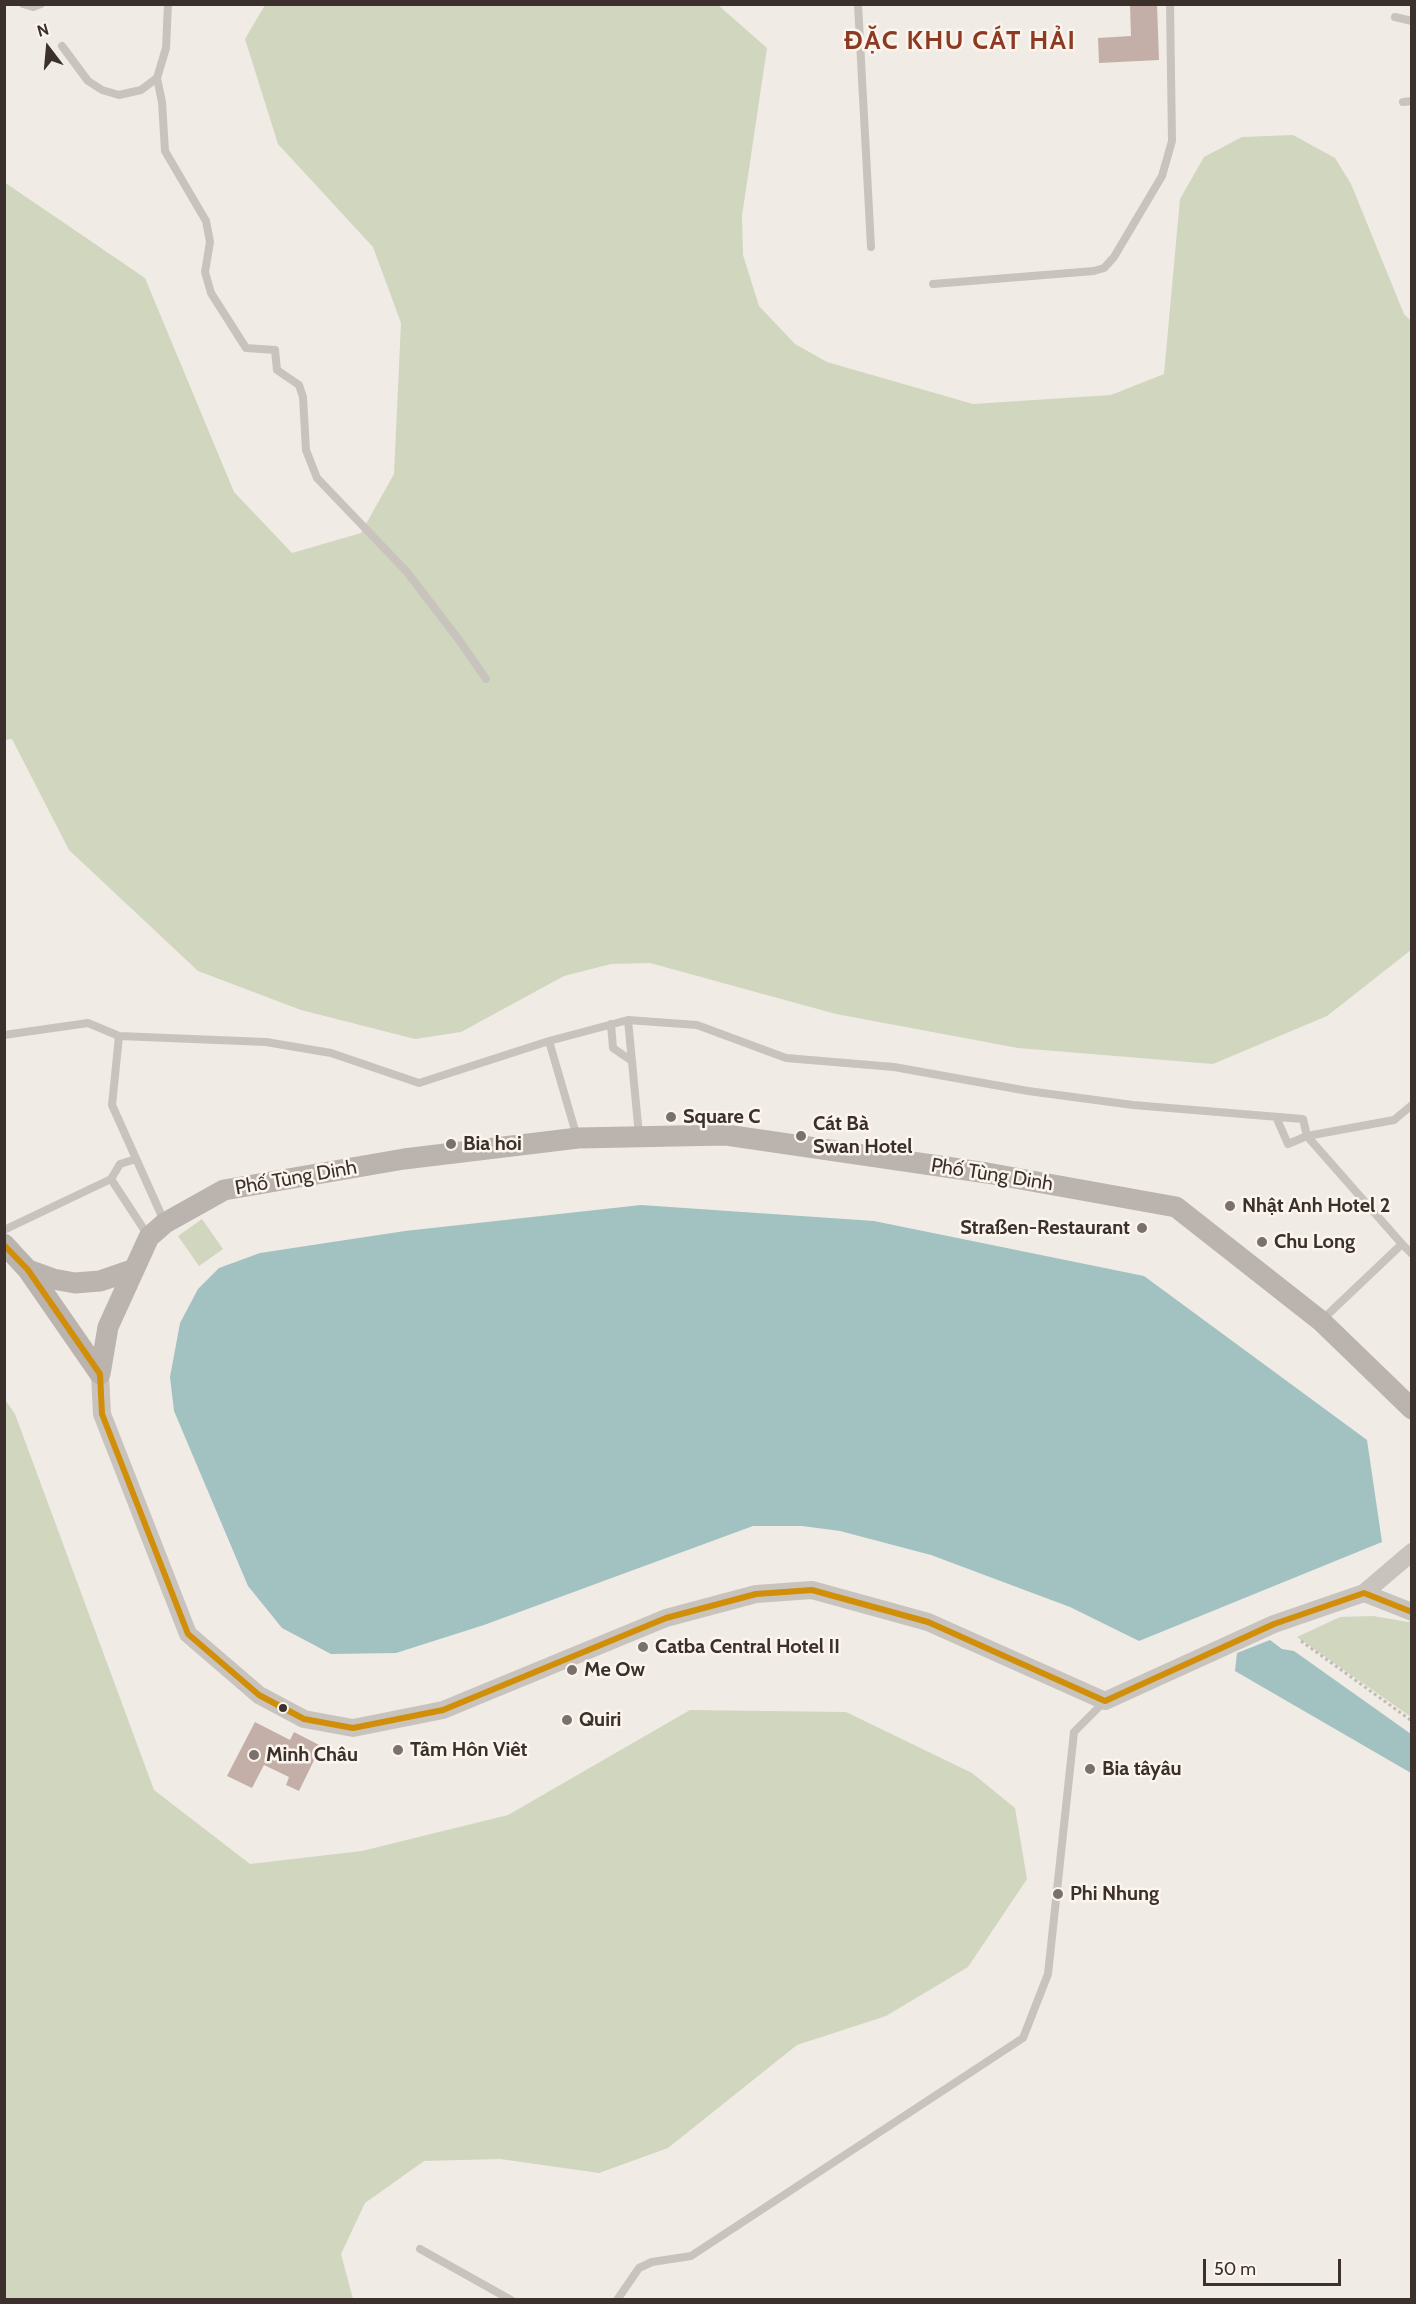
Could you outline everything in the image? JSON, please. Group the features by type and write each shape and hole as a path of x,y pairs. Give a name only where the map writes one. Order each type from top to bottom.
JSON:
{"main road":[{"name":"Phố Tùng Dinh","path":"100,1374 108,1327 149,1237 165,1223 224,1190 404,1159 578,1138 726,1134 987,1173 1176,1207 1321,1321 1412,1409"},
{"path":"4,1244 28,1270 100,1374"},
{"path":"28,1270 53,1279 75,1283 100,1281 132,1270"}],"street":[{"name":"Phố Tùng Dinh","path":"100,1374 102,1414 188,1634 259,1695 304,1719 353,1728 443,1710 666,1618 756,1594 812,1590 928,1622 1105,1701"},
{"path":"1105,1701 1274,1624 1364,1593 1412,1552"},
{"path":"1364,1593 1412,1612"}],"lane":[{"path":"23,4 33,7 41,4"},
{"path":"168,4 166,48 157,78 162,102 165,150 206,221 210,242 205,272 211,293 246,348 275,350 277,370 299,385 303,397 306,450 317,478 407,572 439,612 486,679"},
{"path":"858,4 871,247"},
{"path":"933,284 1094,271 1104,268 1114,257 1162,176 1170,149 1170,4"},
{"path":"1395,17 1412,21"},
{"path":"62,46 88,81 102,90 119,94 141,90 157,78"},
{"path":"628,1020 639,1136"},
{"path":"4,1035 88,1023 119,1036 266,1042 331,1053 419,1083 549,1041 628,1020 698,1025 786,1058 894,1067 1028,1091 1133,1105 1303,1119 1307,1136 1412,1254"},
{"path":"611,1024 614,1048 632,1061"},
{"path":"119,1036 112,1105 165,1223"},
{"path":"549,1041 578,1138"},
{"path":"1276,1117 1288,1144 1307,1136 1394,1120 1412,1105"},
{"path":"4,1230 111,1179 120,1164 136,1158"},
{"path":"111,1179 149,1237"},
{"path":"1321,1321 1402,1244"},
{"path":"617,2300 639,2268 652,2262 691,2256 1023,2038 1048,1974 1074,1732 1105,1701"},
{"path":"420,2249 511,2300"}],"path":[{"path":"1302,1641 1412,1721"}],"green space":[{"path":"265,5 718,5 767,48 742,216 743,255 759,306 795,344 827,362 973,404 1111,395 1164,374 1180,199 1204,157 1242,137 1293,135 1335,158 1351,184 1404,314 1411,321 1411,950 1327,1016 1213,1064 1018,1048 836,1014 650,963 611,964 564,976 461,1032 415,1039 301,1010 198,971 69,850 12,739 5,740 4,182 145,278 234,492 292,553 361,533 394,474 401,323 373,247 278,144 245,39"},
{"path":"202,1219 223,1249 199,1266 178,1236"},
{"path":"4,1398 15,1414 154,1790 250,1864 362,1851 508,1815 690,1710 846,1712 972,1773 1015,1808 1027,1879 968,1967 886,2016 797,2045 668,2148 599,2173 500,2159 424,2161 365,2203 341,2254 353,2299 5,2299"},
{"path":"1373,1616 1411,1621 1411,1717 1297,1637 1340,1617"}],"water":[{"path":"641,1205 874,1221 1144,1276 1367,1440 1382,1542 1139,1641 1070,1607 931,1555 840,1531 802,1526 753,1526 484,1625 396,1653 331,1654 282,1628 248,1586 174,1411 170,1377 180,1323 198,1289 219,1268 260,1253 405,1231"},
{"path":"1270,1640 1282,1649 1294,1651 1411,1734 1411,1773 1235,1671 1237,1653"}],"building":[{"path":"1130,4 1157,4 1159,60 1099,63 1098,38 1131,36"},
{"path":"255,1722 290,1740 294,1732 321,1746 299,1791 286,1785 289,1777 264,1765 252,1788 227,1776"}],"transit line":[{"path":"4,1245 28,1270 100,1374 102,1414 188,1634 259,1695 304,1719 353,1728 443,1710 666,1618 756,1594 812,1590 928,1622 1105,1701 1274,1624 1364,1593 1412,1612"}],"place":[{"name":"Square C","path":"671,1117"},
{"name":"Cát Bà Swan Hotel","path":"801,1136"},
{"name":"Bia hoi","path":"451,1144"},
{"name":"Nhật Anh Hotel 2","path":"1230,1206"},
{"name":"Straßen-Restaurant","path":"1142,1228"},
{"name":"Chu Long","path":"1262,1242"},
{"name":"Catba Central Hotel II","path":"643,1647"},
{"name":"Me Ow","path":"572,1670"},
{"name":"Quiri","path":"567,1720"},
{"name":"Tâm Hôn Viêt","path":"398,1750"},
{"name":"Minh Châu","path":"254,1755"},
{"name":"Bia tâyâu","path":"1090,1769"},
{"name":"Phi Nhung","path":"1058,1894"}],"district":[{"name":"ĐẶC KHU CÁT HẢI","path":"960,41"}]}
